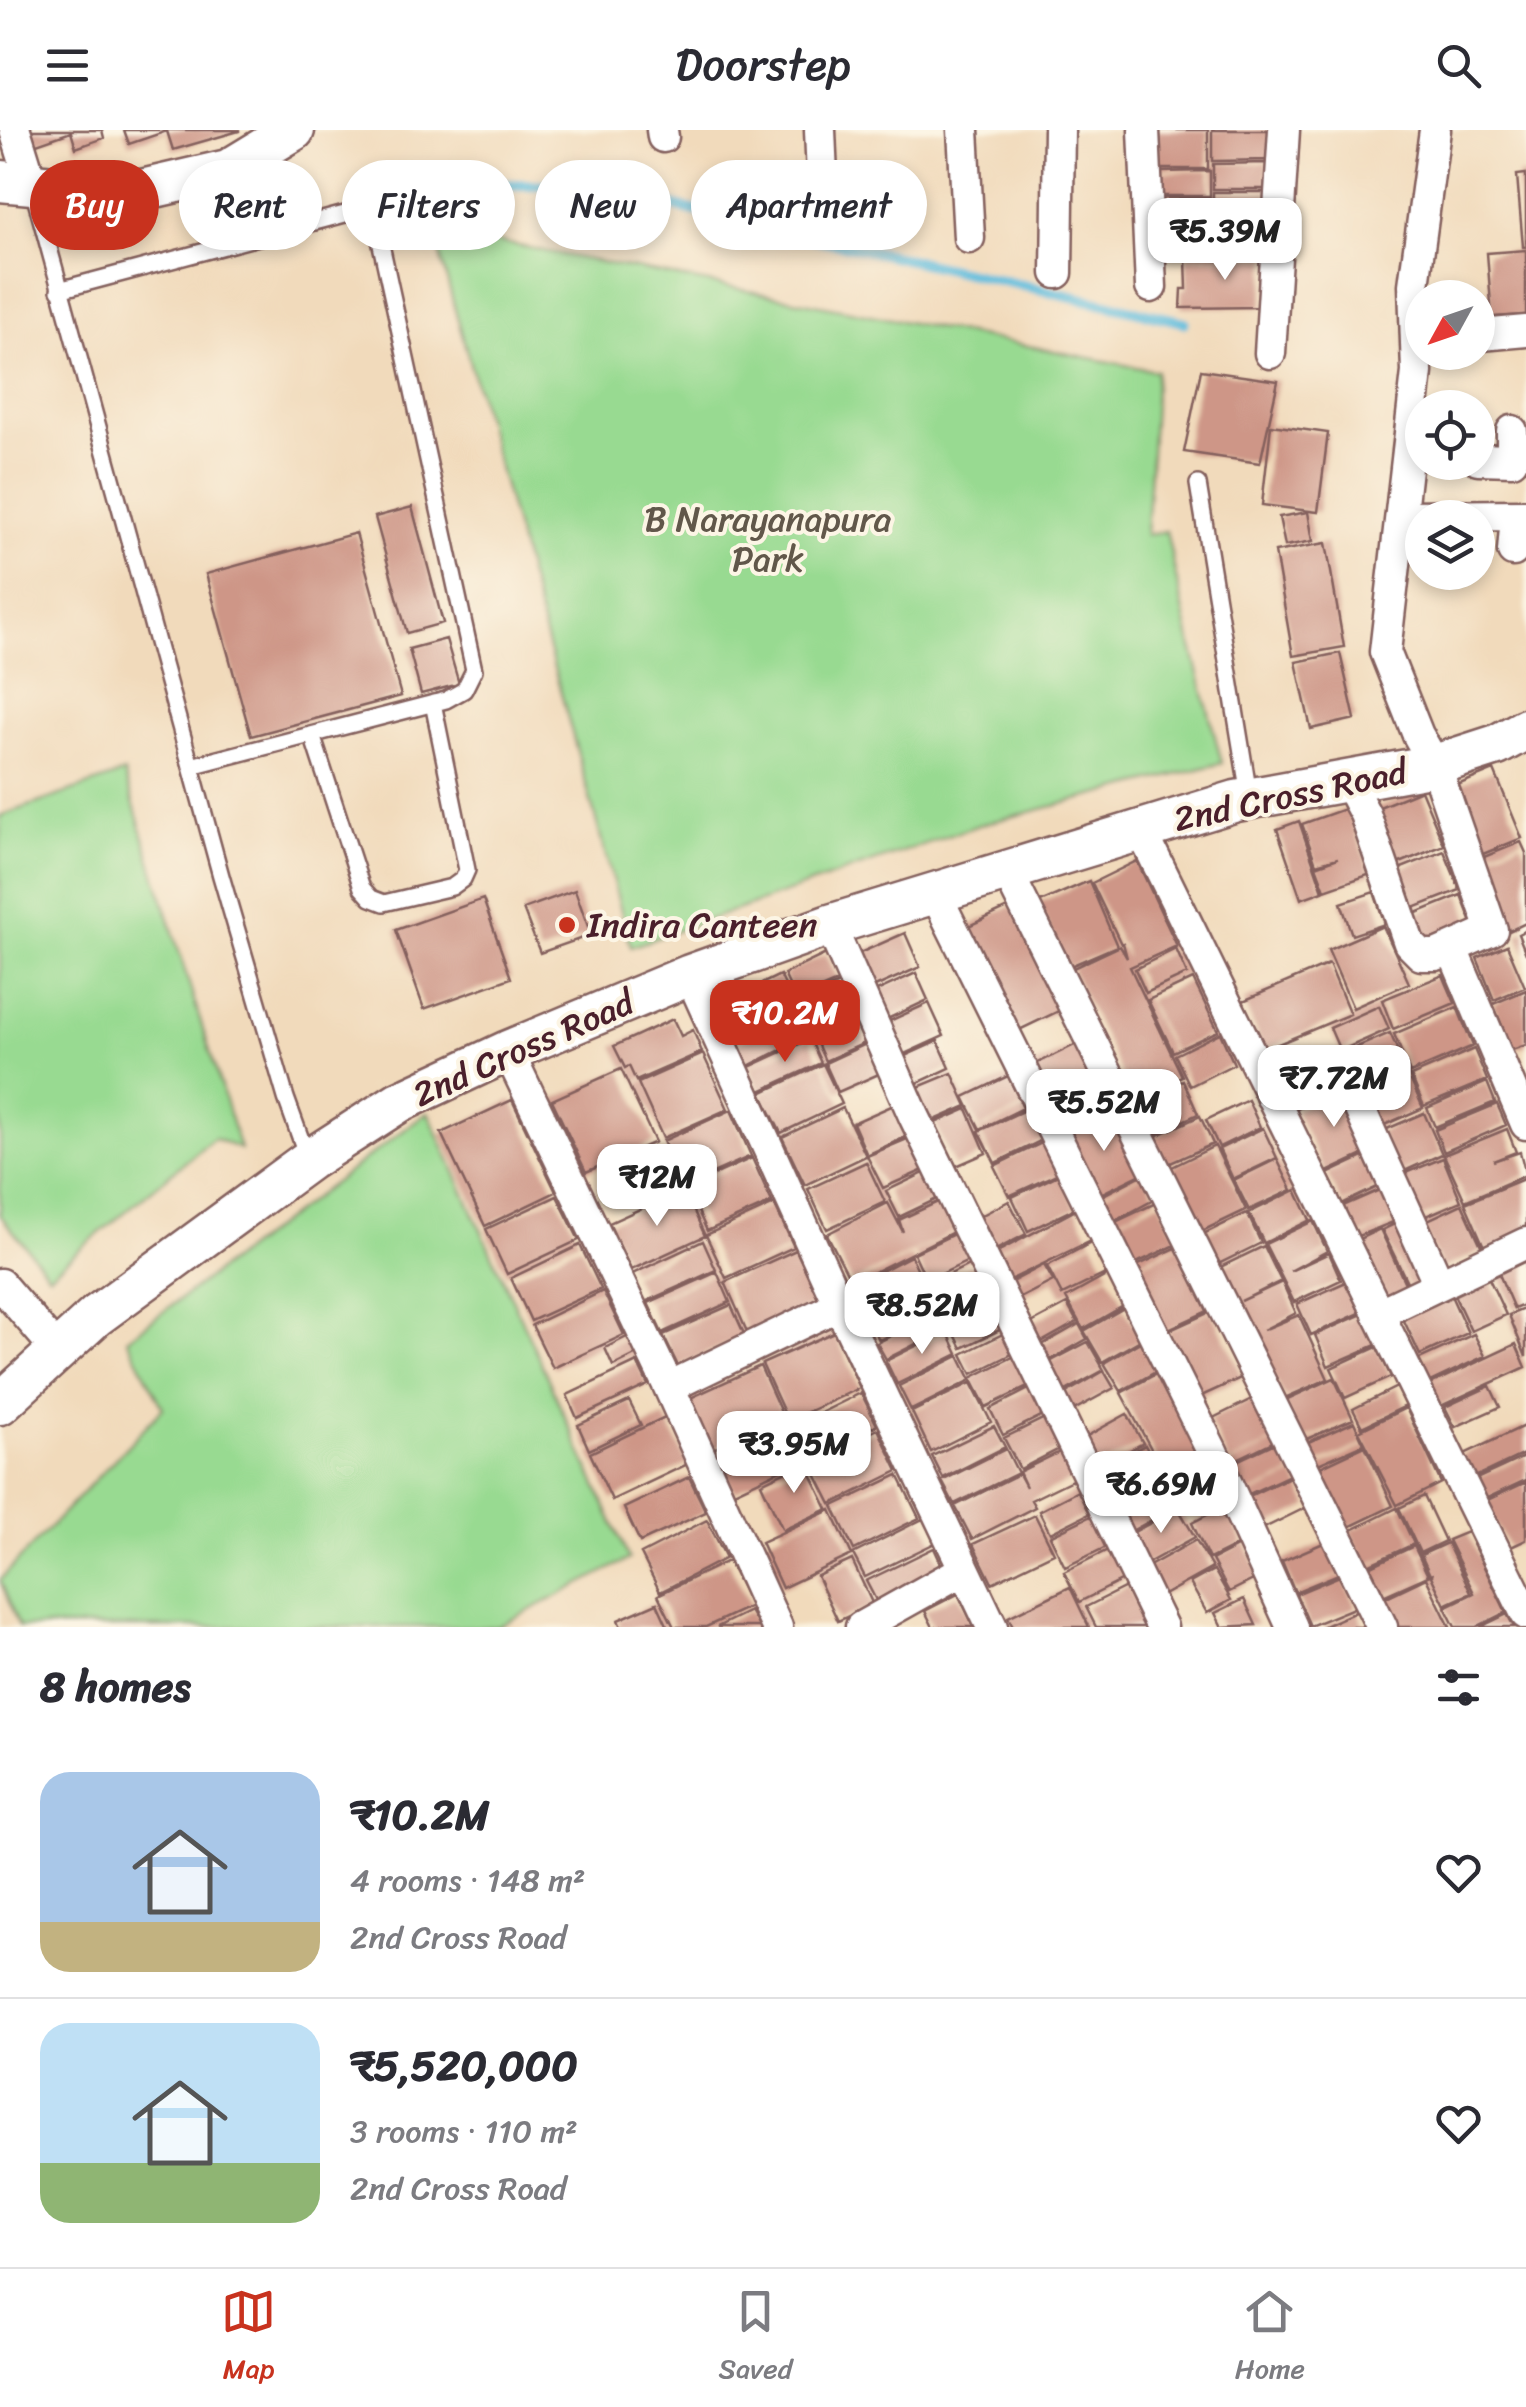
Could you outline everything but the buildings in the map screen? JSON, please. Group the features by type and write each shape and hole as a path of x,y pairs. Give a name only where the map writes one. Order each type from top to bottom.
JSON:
{"street":[{"path":"15,130 16,181 129,193 228,170 294,130"},
{"path":"820,130 821,160"},
{"path":"963,130 969,238"},
{"path":"1057,273 1059,130"},
{"path":"1144,130 1151,288"},
{"path":"1270,352 1284,130"},
{"path":"1417,390 1414,286 1435,130"},
{"path":"1495,334 1526,331"},
{"path":"1495,460 1512,460 1512,431"},
{"path":"1348,782 1365,814 1410,944 1421,955 1436,955 1492,930 1435,765 1418,735 1385,652 1401,516 1410,480"},
{"path":"1401,516 1520,516 1513,551"},
{"name":"2nd Cross Road","path":"0,1404 96,1316 309,1160 400,1102 508,1052 690,975 1006,869 1250,799 1435,765 1497,746 1526,729"},
{"path":"1140,828 1526,1614"},
{"path":"1006,869 1382,1627"},
{"path":"934,893 1212,1451 1292,1627"},
{"path":"830,925 914,1116 1162,1627"},
{"path":"1452,949 1526,1124"},
{"path":"690,975 839,1305 992,1627"},
{"path":"508,1052 669,1387 777,1627"},
{"path":"1272,1096 1340,1065 1440,1284"},
{"path":"1378,1314 1526,1243"},
{"path":"0,1284 57,1350"},
{"path":"669,1387 839,1305"},
{"path":"861,1627 963,1570"}],"lane":[{"path":"16,181 59,290 286,1098 309,1160"},
{"path":"59,290 360,210 371,216 378,231 426,465 474,670 464,690 434,703 191,766"},
{"path":"1198,484 1250,799"},
{"path":"312,735 362,888 384,903 452,887 467,870 434,703"}],"green space":[{"name":"B Narayanapura Park","path":"515,245 1156,371 1146,535 1166,531 1222,763 979,825 631,947 439,250 515,250"},
{"path":"124,773 240,1149 214,1138 49,1275 0,1215 0,816"},
{"path":"428,1112 629,1559 497,1627 19,1627 0,1580 163,1408 127,1339"}],"waterway":[{"path":"515,185 581,185 1184,322"}],"place":[{"name":"Indira Canteen","path":"567,925"}]}
